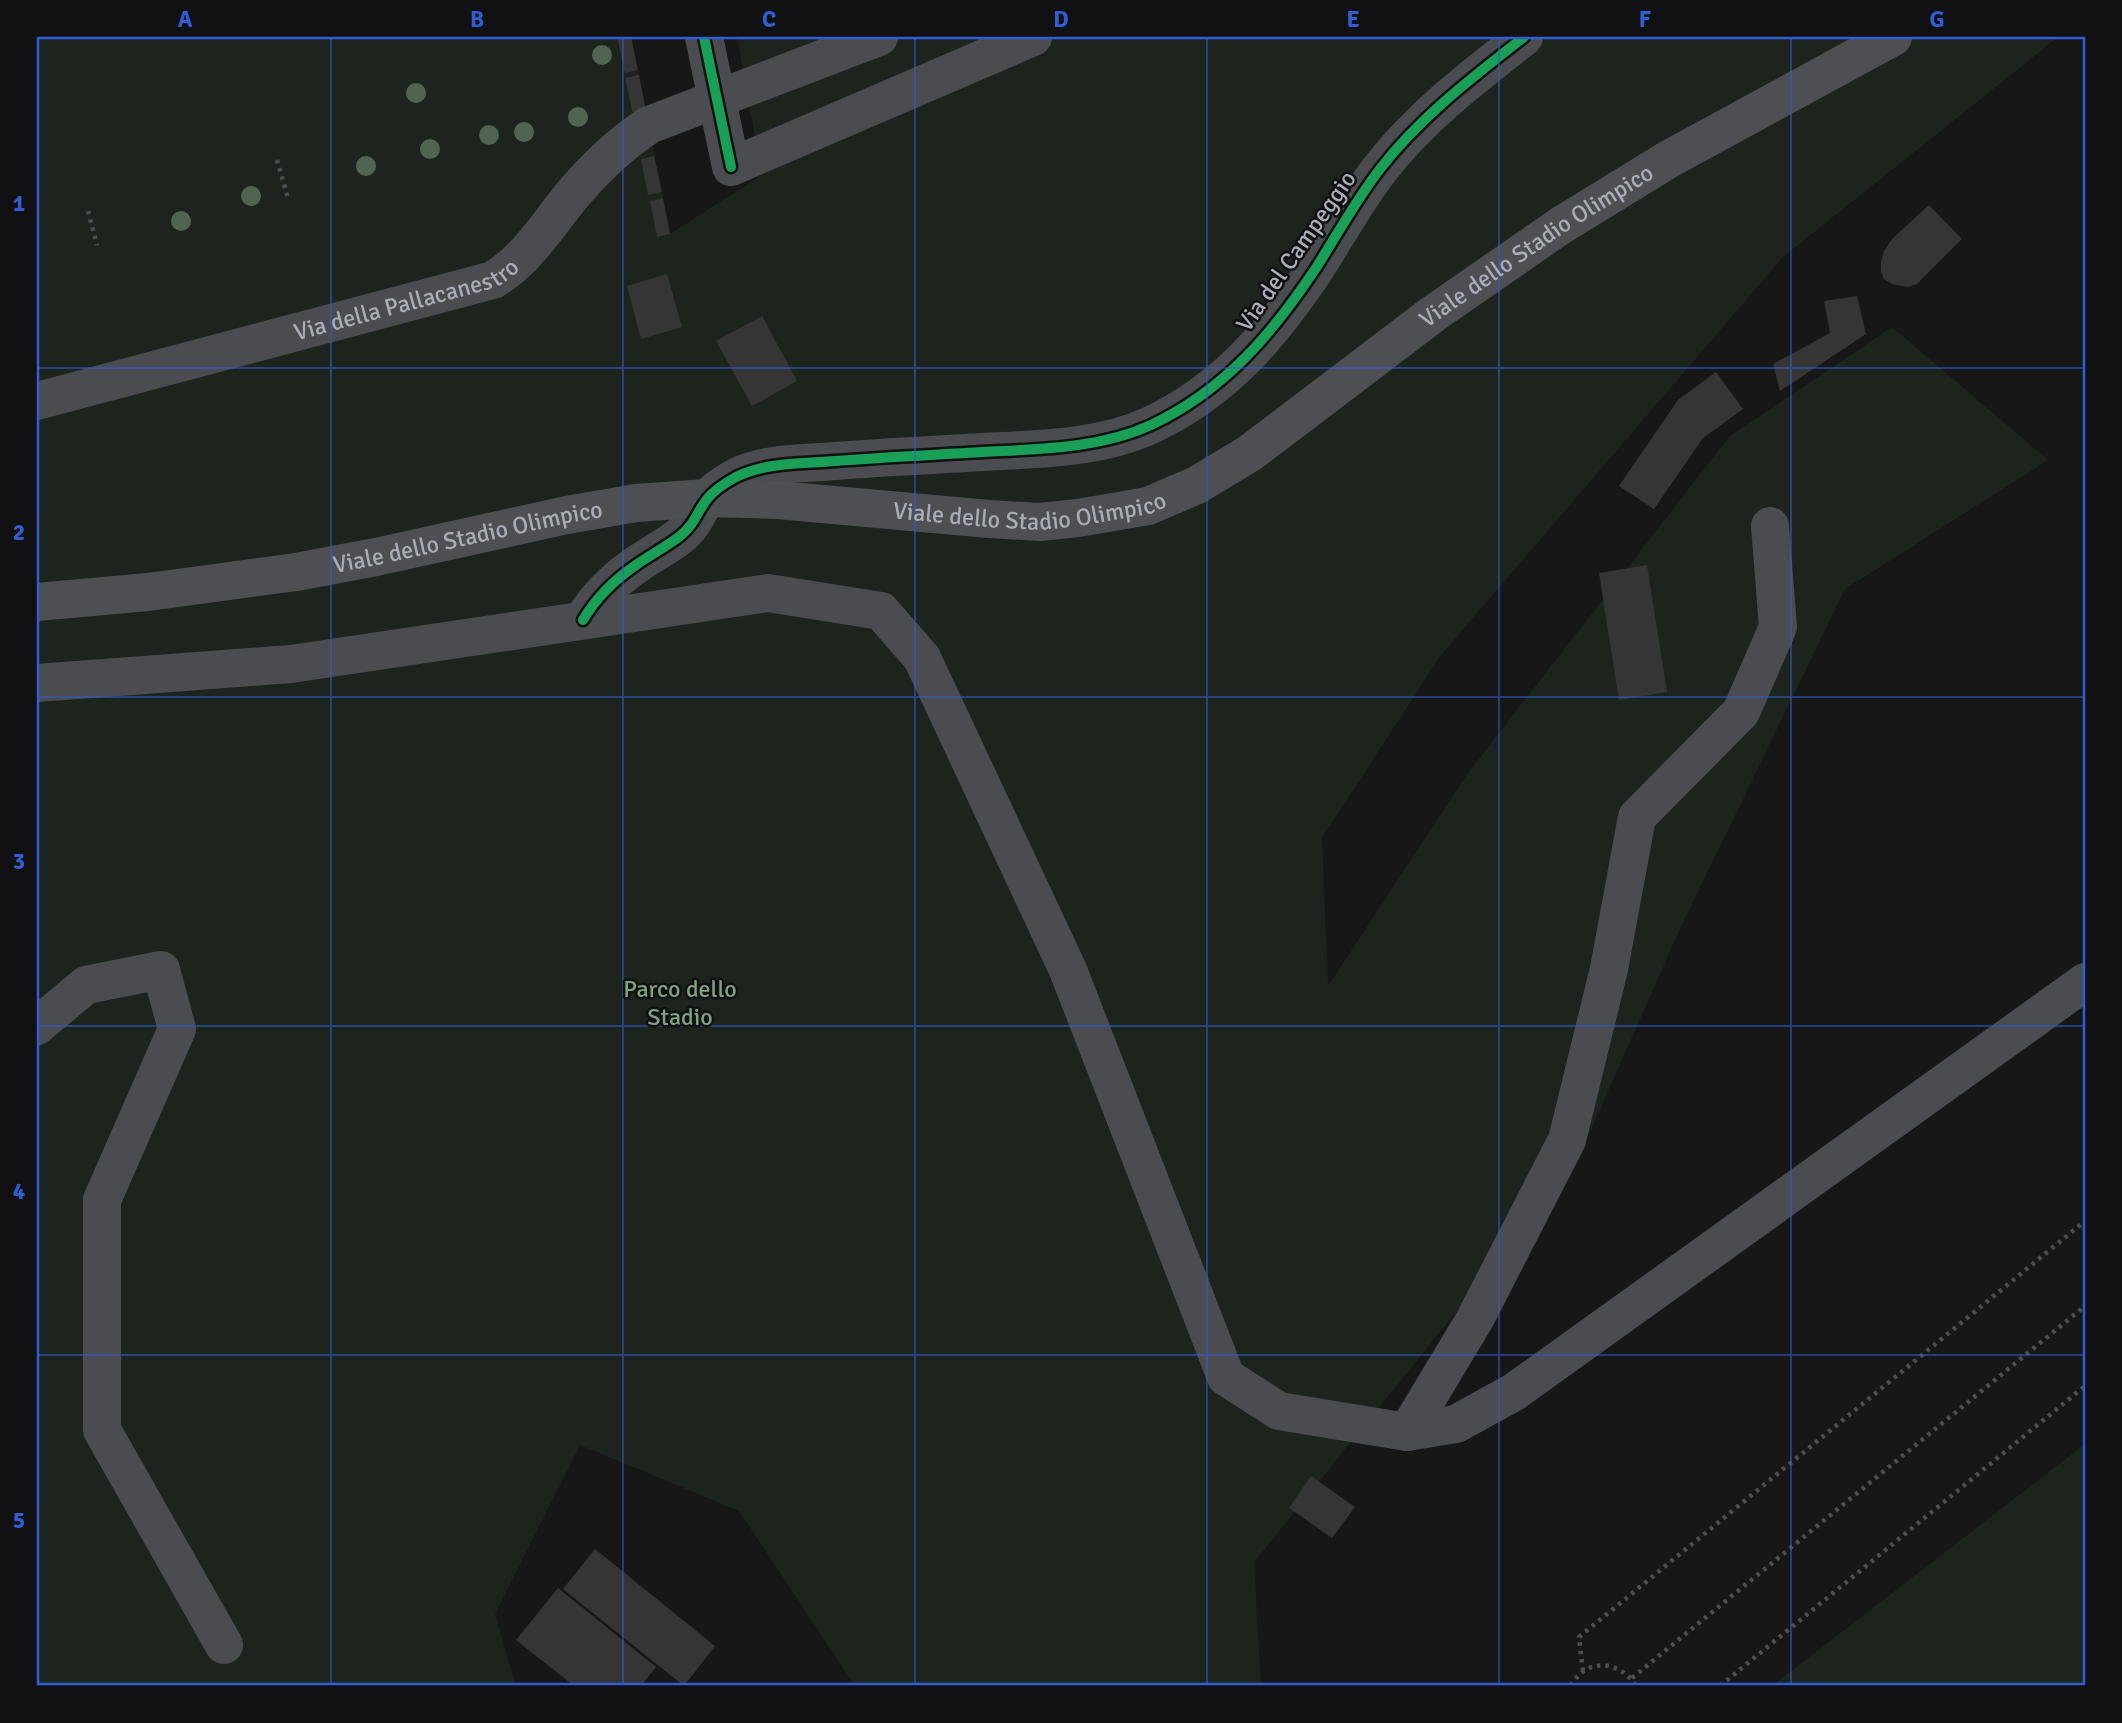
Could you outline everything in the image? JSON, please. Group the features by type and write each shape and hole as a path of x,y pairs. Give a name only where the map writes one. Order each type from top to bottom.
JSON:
{"main road":[{"name":"Viale dello Stadio Olimpico","path":"37,601 148,592 260,577 376,557 636,503 707,498 778,499 1041,522 1148,506 1197,485 1250,453 1433,314 1560,226 1669,159 1893,37"}],"street":[{"path":"704,37 731,167 1033,37"},
{"name":"Via della Pallacanestro","path":"37,401 493,280 504,274 528,251 575,192 625,140 649,125 879,37"},
{"name":"Via del Campeggio","path":"707,498 737,477 765,468 1086,444 1148,426 1185,407 1229,374 1271,329 1316,267 1369,184 1409,136 1454,93 1524,37"},
{"path":"583,620 599,598 620,577 683,534 698,516 707,498"},
{"path":"1407,1432 1475,1319 1567,1140 1609,969 1637,817 1741,712 1778,627 1770,526"},
{"path":"37,684 291,664 768,593 881,611 922,658 1068,970 1226,1377 1279,1411 1407,1432 1456,1424 1514,1392 2085,982"},
{"path":"37,1026 86,985 161,970 177,1029 102,1200 102,1430 225,1645"}],"path":[{"path":"277,160 288,198"},
{"path":"88,211 97,245"},
{"path":"1583,1671 1579,1637 2085,1221"},
{"path":"1632,1678 2085,1306"},
{"path":"1720,1686 2085,1385"},
{"path":"1571,1686 1583,1671 1593,1666 1614,1666 1632,1678 1636,1686"}],"green space":[{"name":"Parco dello Stadio","path":"37,37 631,37 670,234 762,175 737,37 2058,37 1783,257 1441,655 1322,838 1328,986 1468,773 1729,437 1892,327 2048,460 1845,589 1678,933 1576,1164 1254,1562 1261,1686 855,1686 739,1511 580,1445 495,1614 516,1686 37,1686"},
{"path":"2085,1444 2085,1686 1772,1686"}],"building":[{"path":"617,37 631,37 638,70 625,73"},
{"path":"639,75 646,111 633,114 625,78"},
{"path":"654,156 662,192 648,195 641,159"},
{"path":"663,198 670,234 657,237 650,201"},
{"path":"1929,205 1962,239 1917,284 1908,287 1892,284 1884,279 1881,271 1884,251 1892,239"},
{"path":"667,274 682,327 641,339 627,286"},
{"path":"1857,296 1866,334 1780,391 1773,364 1830,333 1824,301"},
{"path":"762,316 797,381 752,406 716,341"},
{"path":"1716,372 1743,409 1703,438 1654,509 1619,486 1678,400"},
{"path":"1647,565 1667,692 1619,700 1599,573"},
{"path":"1311,1476 1355,1507 1332,1538 1289,1508"},
{"path":"595,1549 715,1646 684,1686 563,1589"},
{"path":"558,1588 656,1667 641,1686 574,1686 516,1640"}],"cycle path":[{"path":"704,37 731,167"},
{"path":"583,620 600,597 620,577 685,531 714,492 748,472 797,463 1068,446 1131,433 1178,411 1224,377 1264,337 1316,268 1371,181 1412,132 1524,37"}]}
